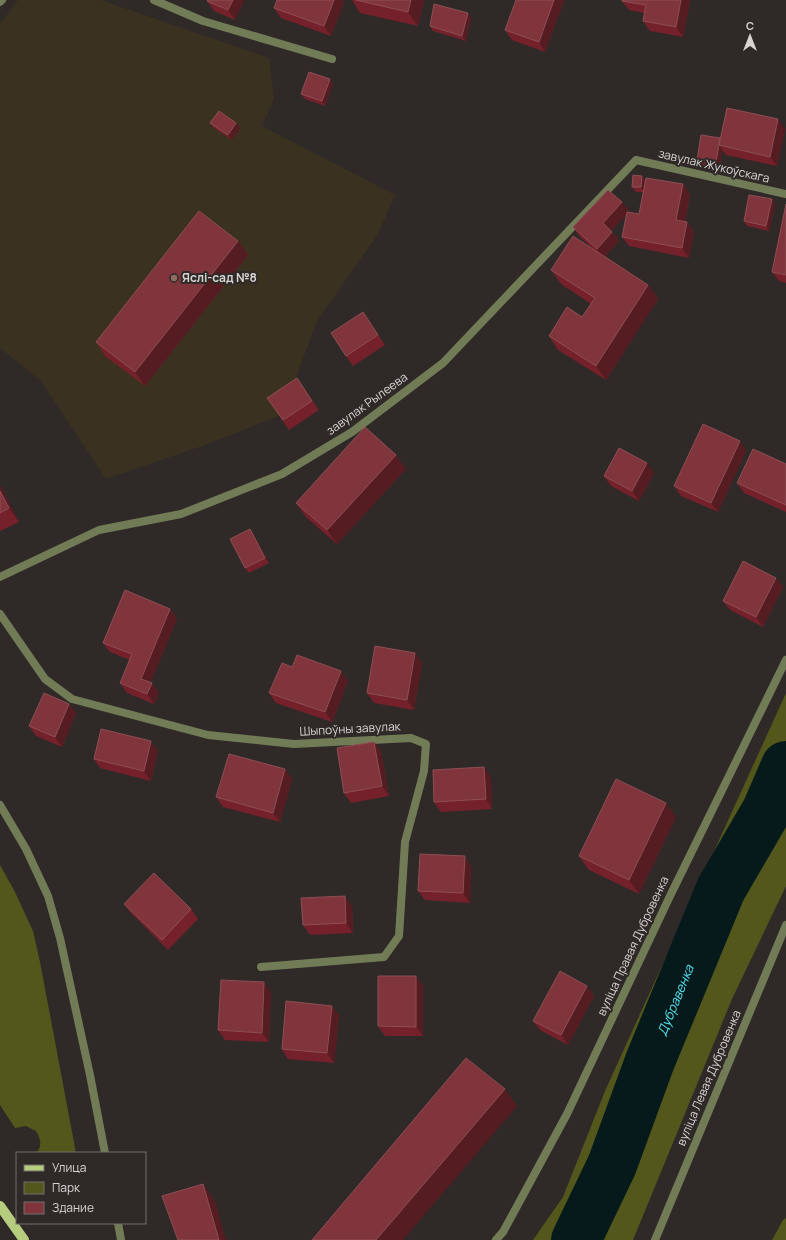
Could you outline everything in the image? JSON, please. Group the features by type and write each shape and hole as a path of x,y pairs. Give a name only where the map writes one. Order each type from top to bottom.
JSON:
{"main road":[{"path":"0,1206 24,1240"}],"street":[{"path":"154,0 203,20 332,59"},
{"name":"завулак Жукоўскага","path":"636,160 786,194"},
{"name":"завулак Рылеева","path":"0,577 99,530 181,514 282,474 352,432 442,363 636,160"},
{"name":"Шыпоўны завулак","path":"0,614 45,679 72,699 208,735 294,744 411,738 426,744 424,771 405,842 399,936 384,957 261,966"},
{"name":"вуліца Правая Дубровенка","path":"496,1240 502,1232 567,1114 670,896 786,660"},
{"path":"0,804 26,849 48,896 60,938 89,1068 105,1152"},
{"name":"вуліца Левая Дубровенка","path":"654,1240 783,939 786,925"},
{"path":"118,1224 121,1240"}],"shaded area":[{"name":"Яслі-сад №8","path":"18,0 101,0 269,58 274,99 262,126 395,195 378,234 317,321 298,372 289,412 205,445 106,479 41,381 0,348 0,24"}],"green space":[{"path":"786,693 786,886 732,999 633,1240 533,1240 563,1197 605,1091"},
{"path":"0,865 15,892 33,931 76,1152 38,1152 40,1147 40,1142 36,1131 26,1126 15,1128 0,1105"},
{"path":"786,1218 786,1240 772,1240 783,1220"}],"building":[{"path":"233,0 228,10 207,1"},
{"path":"277,0 334,0 324,26 274,8"},
{"path":"356,0 411,0 408,12"},
{"path":"516,0 554,0 539,42 505,30"},
{"path":"622,0 681,0 676,27 643,21 646,5"},
{"path":"434,4 468,13 462,36 430,26"},
{"path":"309,72 330,79 322,101 301,94"},
{"path":"727,108 778,119 770,157 719,145"},
{"path":"219,111 236,123 228,135 210,123"},
{"path":"701,135 720,138 716,162 697,160"},
{"path":"633,175 642,176 641,187 632,187"},
{"path":"646,178 683,184 676,220 687,222 682,248 622,237 627,212 639,214"},
{"path":"608,190 622,202 603,223 612,232 597,249 573,227"},
{"path":"749,195 772,199 766,226 744,221"},
{"path":"786,204 786,275 772,272"},
{"path":"199,211 238,241 135,372 96,342"},
{"path":"573,236 648,285 596,366 549,336 567,307 582,317 595,298 551,270"},
{"path":"363,312 378,335 346,356 331,333"},
{"path":"297,378 312,401 283,420 267,398"},
{"path":"703,424 740,441 711,503 674,486"},
{"path":"365,427 396,455 327,530 296,503"},
{"path":"619,448 647,463 632,491 604,476"},
{"path":"753,449 786,464 786,505 737,483"},
{"path":"0,491 9,508 0,513"},
{"path":"250,529 265,558 245,568 230,539"},
{"path":"743,561 776,578 756,617 723,601"},
{"path":"125,590 170,609 141,679 152,683 147,694 120,683 132,654 103,643"},
{"path":"375,646 415,653 407,700 367,693"},
{"path":"297,655 341,671 325,712 269,693 282,663 292,667"},
{"path":"44,693 69,704 55,737 29,726"},
{"path":"101,729 151,741 144,771 94,759"},
{"path":"374,742 382,786 344,793 337,748"},
{"path":"229,754 285,769 273,813 216,797"},
{"path":"484,767 486,799 434,802 433,770"},
{"path":"616,779 666,803 629,880 579,856"},
{"path":"420,854 465,856 463,893 418,891"},
{"path":"154,873 191,909 162,940 124,904"},
{"path":"345,896 346,923 303,925 301,898"},
{"path":"560,971 587,986 561,1035 533,1021"},
{"path":"378,976 416,976 416,1027 378,1026"},
{"path":"221,980 264,982 262,1033 218,1030"},
{"path":"286,1001 332,1006 327,1053 282,1049"},
{"path":"466,1058 505,1089 376,1240 312,1240"},
{"path":"203,1184 219,1240 178,1240 162,1196"}],"waterway":[{"name":"Дубравенка","path":"576,1240 612,1165 650,1061 721,889 767,810 786,766"}],"place":[{"name":"Яслі-сад №8","path":"174,278"}]}
